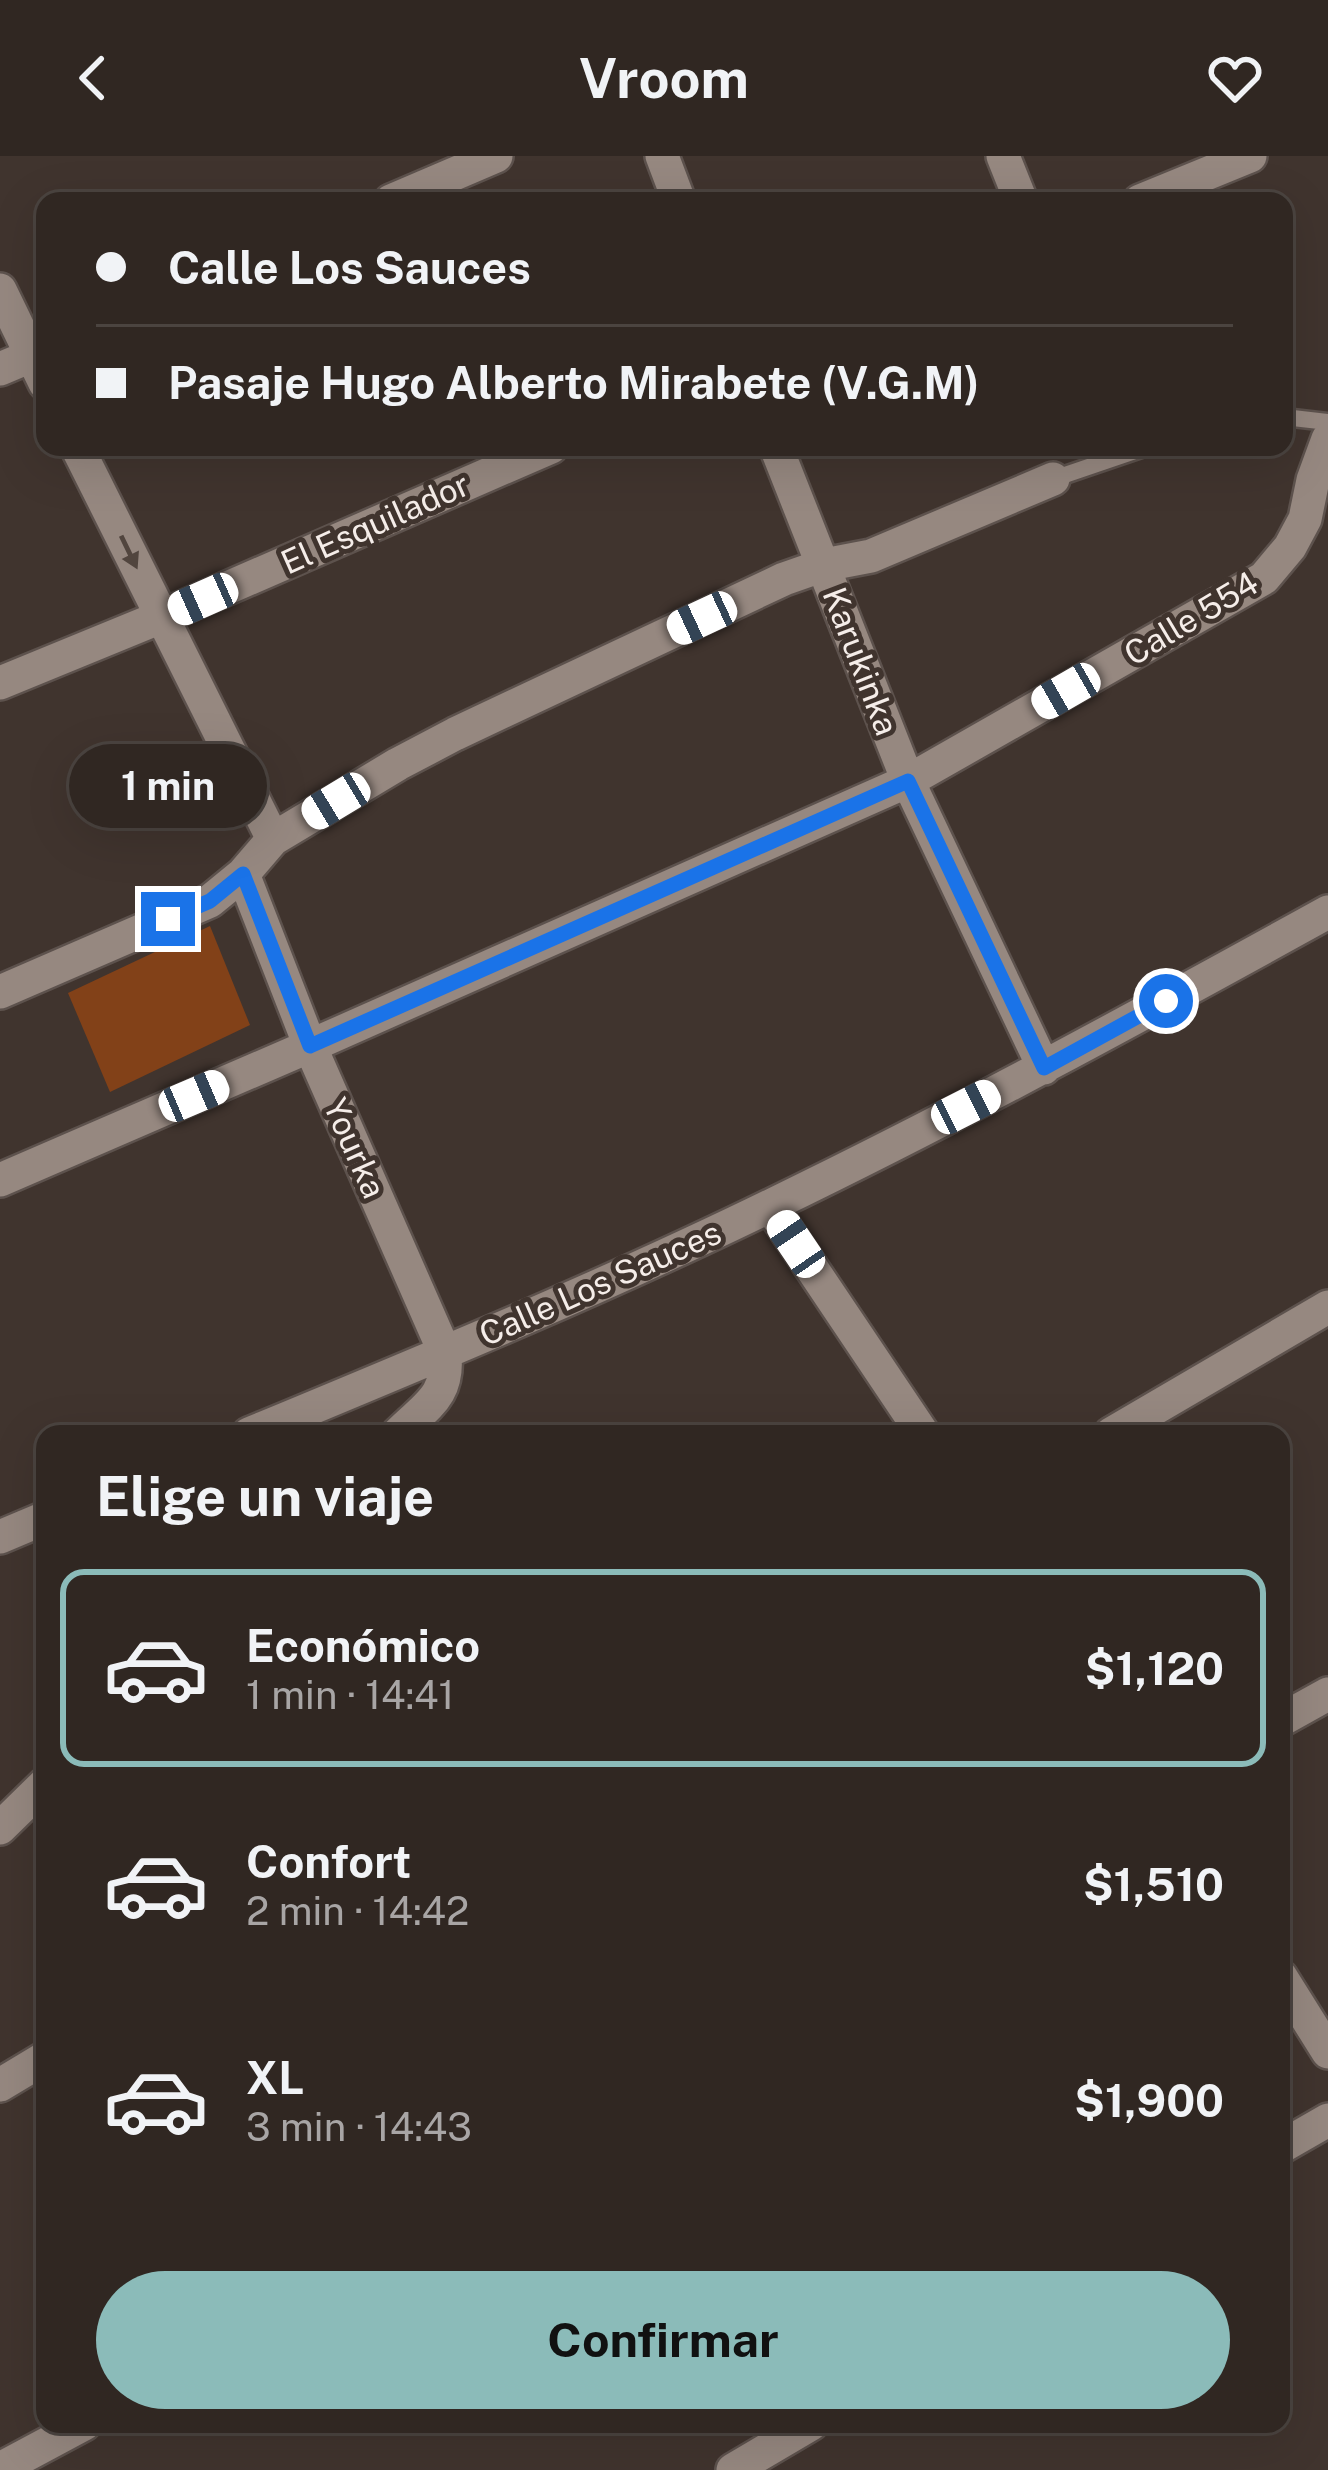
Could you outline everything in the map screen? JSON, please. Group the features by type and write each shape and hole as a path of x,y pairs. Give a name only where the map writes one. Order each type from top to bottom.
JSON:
{"street":[{"path":"413,192 496,156"},
{"path":"662,156 676,192"},
{"path":"1004,156 1018,192"},
{"path":"1162,192 1250,156"},
{"path":"0,290 30,364"},
{"name":"Calle 554","path":"0,1180 908,781 1264,578 1290,547 1305,519 1328,439"},
{"path":"81,456 273,838"},
{"name":"El Esquilador","path":"0,683 530,456"},
{"name":"Karukinka","path":"780,456 908,781 1044,1068"},
{"path":"0,992 210,901 243,874 273,838 455,734 784,579 871,556 1053,479"},
{"name":"Yourka","path":"243,874 310,1046 445,1353"},
{"name":"Calle Los Sauces","path":"271,1425 445,1353 770,1206 1044,1068 1328,912"},
{"path":"770,1206 917,1425"},
{"path":"1126,1425 1328,1307"},
{"path":"407,1425 441,1391 447,1375 445,1353"},
{"path":"0,1537 36,1522"},
{"path":"1290,1715 1328,1694"},
{"path":"0,1828 36,1793"},
{"path":"1290,1991 1328,2052"},
{"path":"0,2085 36,2063"},
{"path":"1290,2142 1328,2120"},
{"path":"0,2469 67,2433"},
{"path":"733,2470 775,2446"}],"lane":[{"path":"1293,418 1328,422"},
{"path":"1053,479 1121,456"}],"shaded area":[{"path":"210,926 250,1025 110,1092 68,993"}],"route":[{"path":"168,919 210,901 243,874 310,1046 908,781 1044,1068 1166,1001"}]}
